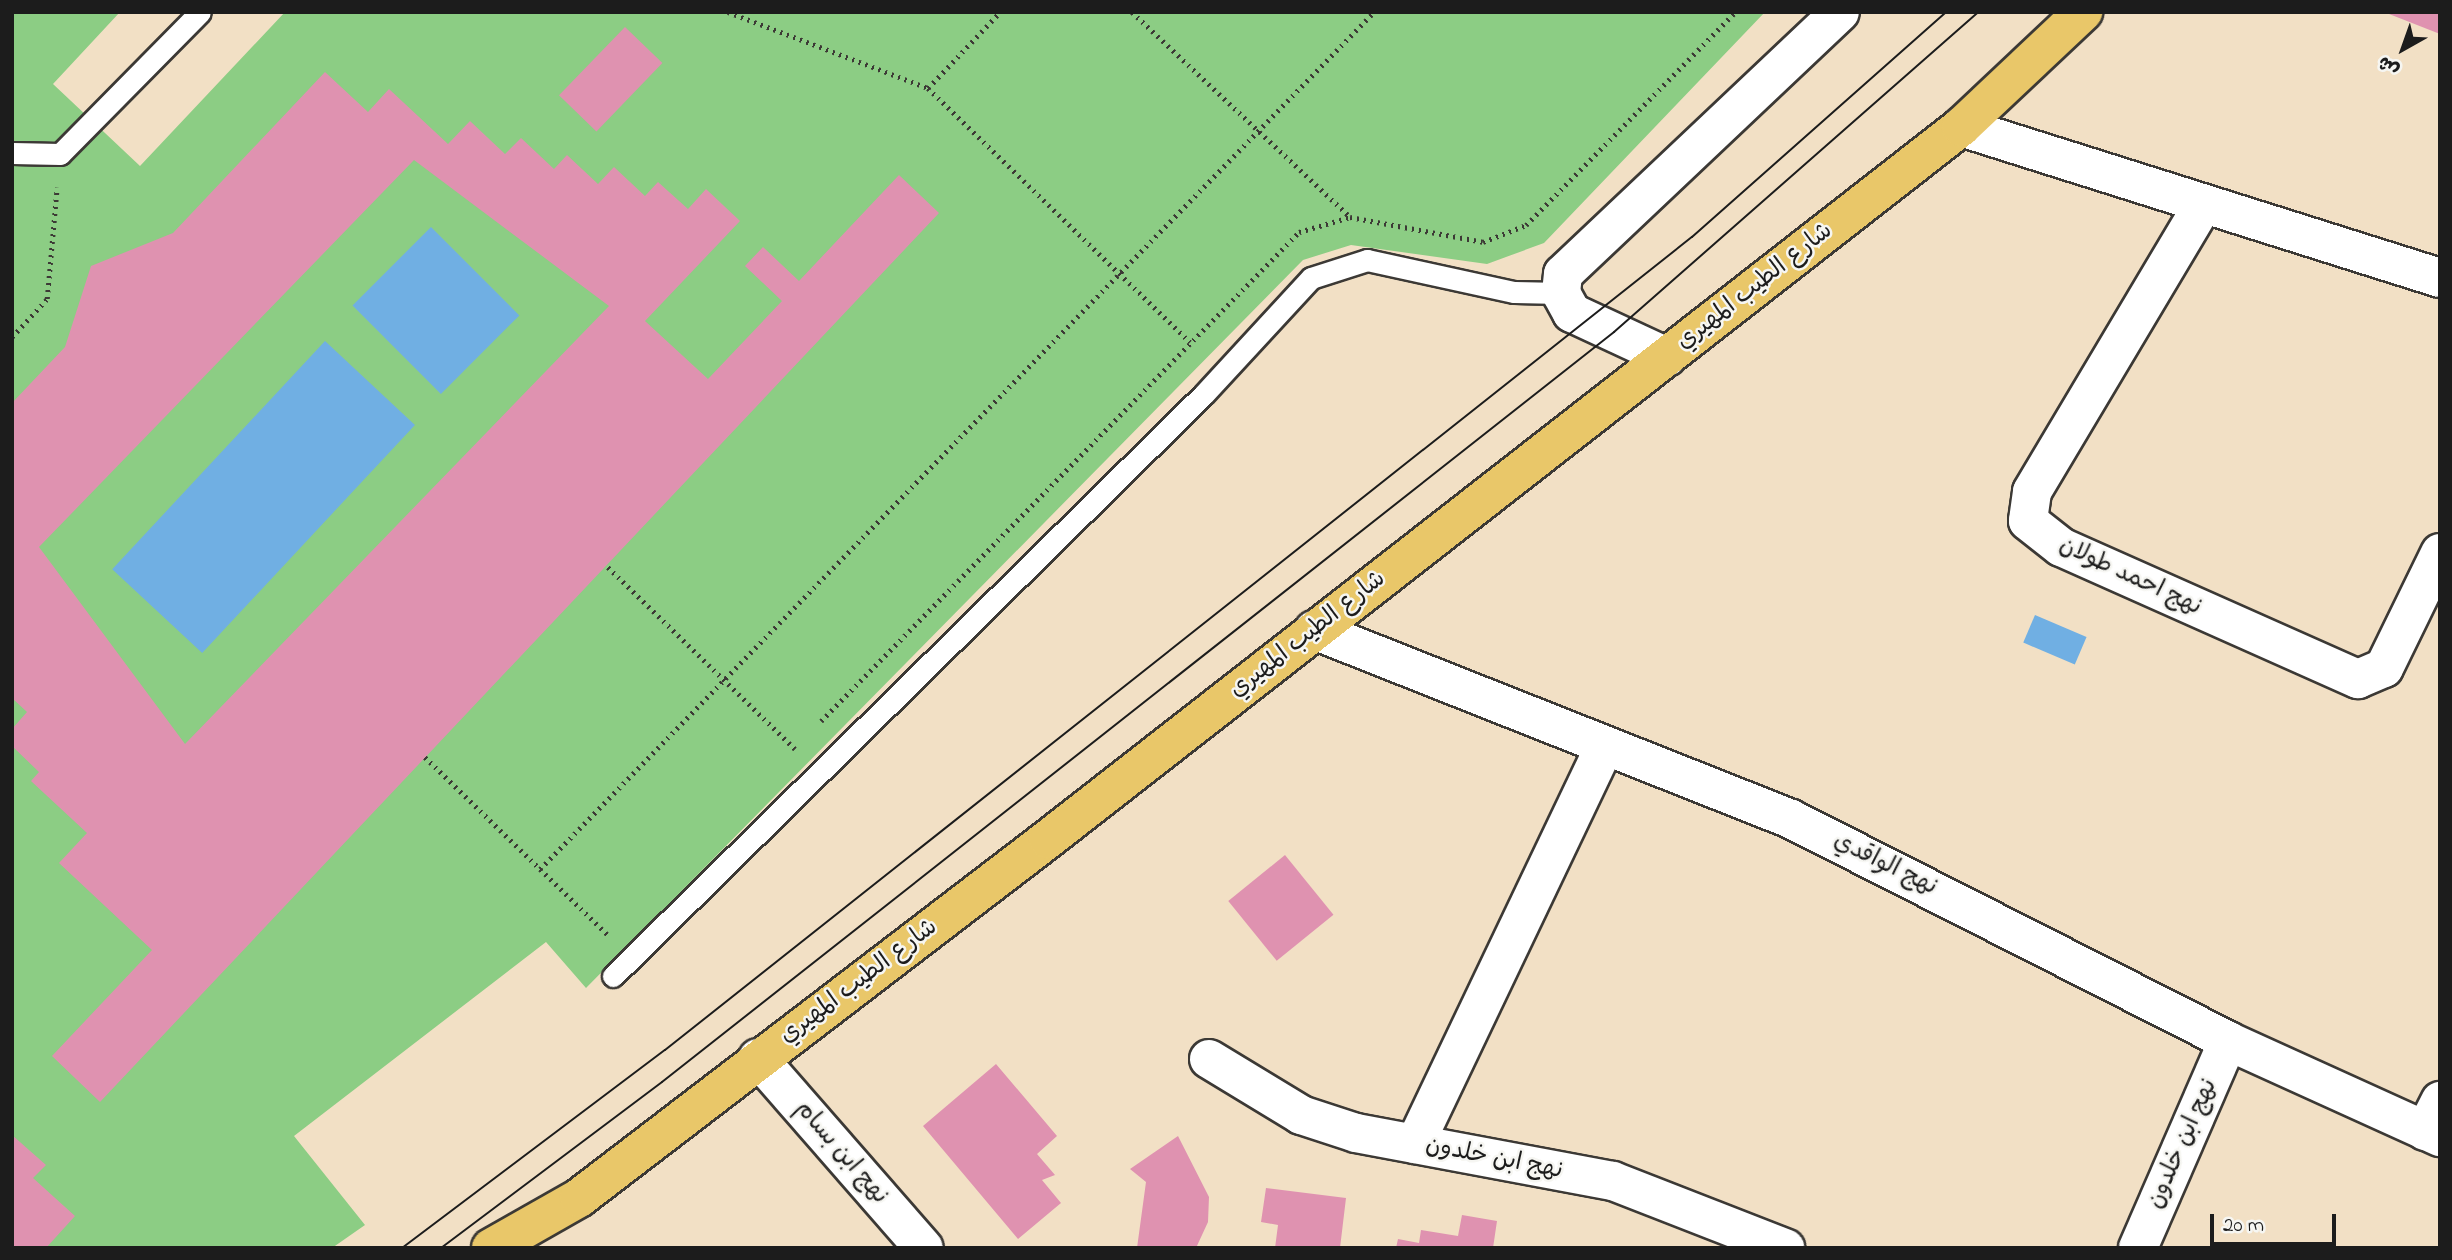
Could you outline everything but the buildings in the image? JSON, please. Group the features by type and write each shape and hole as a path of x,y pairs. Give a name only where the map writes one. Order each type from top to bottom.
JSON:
{"main road":[{"name":"شارع الطيب المهيري","path":"503,1243 579,1198 1667,357 1961,127 2083,12"}],"street":[{"path":"1667,357 1572,313 1561,293 1569,263 1840,12"},
{"path":"1961,127 2201,208 2440,278"},
{"name":"نهج احمد طولان","path":"2201,208 2032,492 2024,509 2028,521 2061,548 2358,679 2384,668 2439,560"},
{"name":"نهج الواقدي","path":"1314,630 1604,748 1693,776 1791,819 2228,1041 2435,1123"},
{"path":"1415,1144 1604,748"},
{"name":"نهج ابن خلدون","path":"2138,1248 2228,1041"},
{"name":"نهج ابن بسام","path":"758,1058 924,1248"},
{"name":"نهج ابن خلدون","path":"1209,1059 1301,1115 1415,1144 1613,1181 1785,1248"}],"lane":[{"path":"12,153 60,154 201,12"},
{"path":"613,976 1204,394 1311,278 1367,260 1514,292 1561,293"}],"path":[{"path":"728,12 928,88 1189,342"},
{"path":"928,88 1000,12"},
{"path":"1132,12 1350,217"},
{"path":"540,869 1374,12"},
{"path":"814,729 1299,232 1350,217 1483,242 1526,225 1735,12"},
{"path":"12,337 47,299 60,154"},
{"path":"608,567 794,749"},
{"path":"785,759 804,739"},
{"path":"425,757 611,938 621,928"}],"green space":[{"path":"12,12 120,12 53,84 140,166 285,12 1765,12 1544,243 1487,264 1351,245 1303,260 586,988 546,942 294,1136 365,1225 332,1248 12,1248"}],"water":[{"path":"431,227 519,315 441,394 353,305"},
{"path":"325,341 415,425 202,653 112,569"},
{"path":"2035,615 2087,637 2075,664 2023,643"}],"tram line":[{"path":"402,1248 665,1050 1692,237 1946,12"},
{"path":"441,1248 662,1082 1614,332 1978,12"}]}
